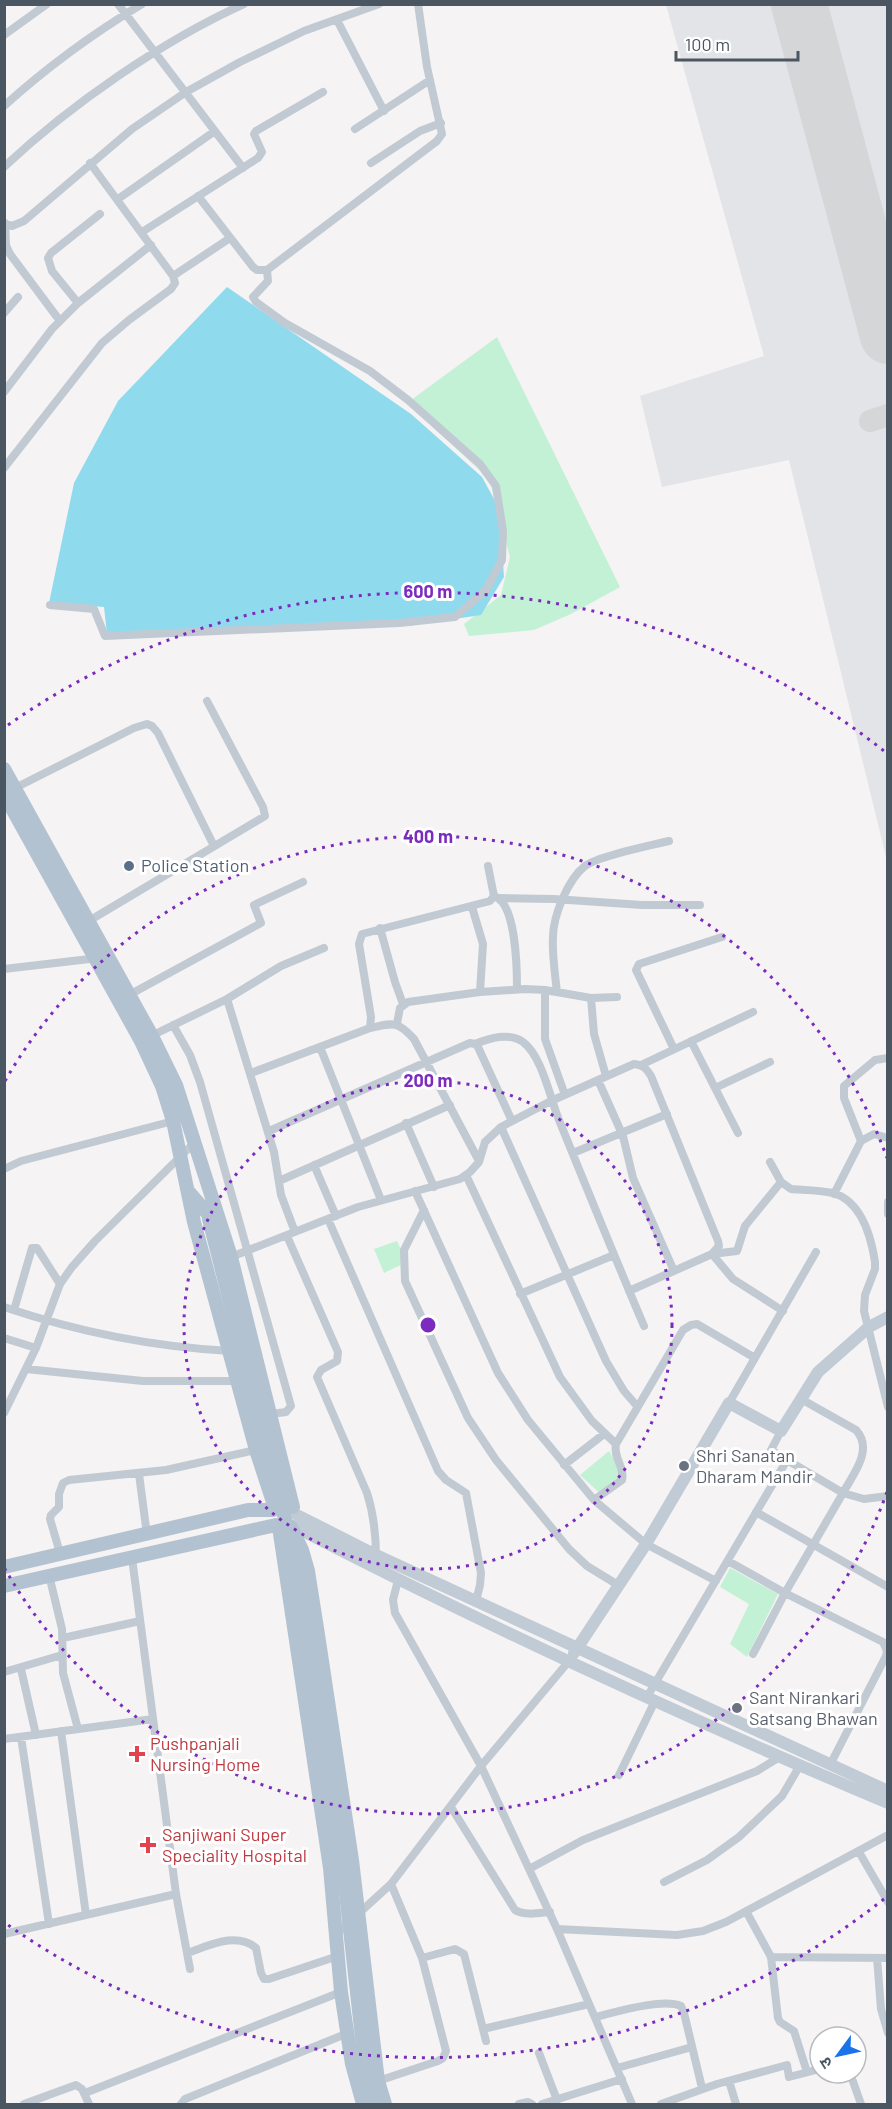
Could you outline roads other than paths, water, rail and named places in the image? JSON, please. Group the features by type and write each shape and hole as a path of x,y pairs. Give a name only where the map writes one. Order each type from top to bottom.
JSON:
{"main road":[{"path":"4,769 10,791 62,887 146,1038 176,1085 231,1257 271,1414 288,1521 317,1788 330,1868 341,1992 352,2064 363,2104"},
{"path":"62,887 87,922 102,958 129,995 146,1038 173,1121 194,1222 274,1509 272,1517 376,1555 888,1791"},
{"path":"207,1181 208,1216 296,1562 343,1866 364,2056 375,2104"},
{"path":"187,1190 208,1216"},
{"path":"569,1661 646,1544 729,1403 781,1431 818,1372 868,1327 888,1317"},
{"path":"4,1567 248,1510 274,1509 284,1503 288,1521 302,1550 308,1571 352,1860 378,2081 385,2104"},
{"path":"4,1586 288,1521 377,1570 569,1661 778,1758 888,1803"},
{"path":"317,1788 340,1783"}],"street":[{"path":"4,35 47,4"},
{"path":"118,4 243,168"},
{"path":"4,106 44,73 142,4"},
{"path":"4,167 54,124 155,52 244,4"},
{"path":"60,321 10,254 6,244 5,223 12,226 24,221 132,129 186,92 304,31 379,4"},
{"path":"198,196 253,267 257,270 267,270 437,141 442,134 441,123 430,80 418,4"},
{"path":"337,20 384,111"},
{"path":"355,129 430,80"},
{"path":"142,232 261,155 262,152 254,134 256,131 324,92"},
{"path":"372,163 420,131 441,123"},
{"path":"118,199 215,131"},
{"path":"4,468 102,343 171,290 175,283 173,276 142,232 90,163"},
{"path":"78,303 52,271 48,258 51,253 100,214"},
{"path":"173,276 230,238"},
{"path":"4,392 60,321 78,303 151,245"},
{"path":"51,605 94,609 105,636 399,623 455,617 486,590 502,560 503,531 496,486 480,464 408,400 370,371 285,323 256,302 253,297 268,281 267,270"},
{"path":"4,313 18,297"},
{"path":"87,922 265,816 265,812 207,701"},
{"path":"10,791 134,728 147,724 152,726 158,734 214,846"},
{"path":"556,992 554,926 571,883 585,866 596,860 669,841"},
{"path":"489,866 497,897 508,912 518,966 517,989"},
{"path":"129,995 261,923 254,905 303,882"},
{"path":"370,1028 371,1017 359,938 366,932 472,907 497,897 642,905 700,905"},
{"path":"472,907 483,944 480,992"},
{"path":"380,928 403,1004"},
{"path":"674,1049 636,967 639,964 722,937"},
{"path":"146,1038 227,999 281,966 324,948"},
{"path":"4,969 102,958"},
{"path":"397,1023 400,1008 408,1002 480,992 517,989 545,990 591,998 617,997"},
{"path":"545,990 545,1039 565,1095"},
{"path":"591,998 594,1034 602,1078 622,1133 633,1178 674,1271"},
{"path":"227,999 278,1167 281,1195 291,1234 338,1353 337,1361 321,1370 317,1377 367,1493 375,1523 377,1570"},
{"path":"231,1257 381,1200 450,1183 466,1175 479,1162 485,1142 501,1127 602,1078 634,1064 641,1065 753,1012"},
{"path":"250,1073 370,1028 397,1023 414,1039 428,1062 479,1162"},
{"path":"173,1025 190,1055 200,1082 291,1406 286,1412 271,1414"},
{"path":"268,1131 470,1043 475,1044 498,1037 511,1036 521,1041 537,1060 644,1326"},
{"path":"691,1041 738,1133"},
{"path":"475,1044 512,1121"},
{"path":"320,1047 381,1200"},
{"path":"861,1142 844,1098 844,1086 875,1060 888,1058"},
{"path":"716,1088 770,1062"},
{"path":"629,1291 712,1254 717,1250 718,1241 651,1076 641,1065"},
{"path":"279,1181 450,1105"},
{"path":"573,1153 667,1114"},
{"path":"4,1169 21,1161 187,1117"},
{"path":"406,1123 434,1187"},
{"path":"501,1127 606,1361 624,1391 638,1406"},
{"path":"834,1194 861,1142 874,1134 888,1138"},
{"path":"4,1413 48,1322 60,1284 95,1241 195,1142"},
{"path":"770,1162 781,1182 791,1189 841,1196 856,1208 862,1218 874,1253 875,1269 865,1295 864,1305 888,1407"},
{"path":"314,1165 332,1218 438,1470 446,1480 466,1493 481,1573 476,1601"},
{"path":"466,1175 560,1377 569,1392 604,1434 616,1444"},
{"path":"712,1254 737,1251 746,1226 781,1182"},
{"path":"415,1191 498,1373 528,1420 594,1500 646,1544 716,1581"},
{"path":"888,1202 888,1214"},
{"path":"424,1210 404,1250 405,1281 464,1410 496,1460 569,1549 587,1566 618,1586"},
{"path":"14,1310 32,1248 37,1248 60,1284"},
{"path":"729,1403 816,1252"},
{"path":"712,1254 733,1279 783,1311"},
{"path":"520,1294 614,1255"},
{"path":"4,1307 48,1322 158,1345 255,1352"},
{"path":"594,1500 622,1480 624,1473 614,1451 616,1444 683,1330 691,1324 697,1324 755,1358"},
{"path":"4,1338 36,1348"},
{"path":"26,1369 143,1381 237,1381"},
{"path":"4,1387 16,1388"},
{"path":"753,1654 865,1451 862,1437 856,1430 801,1399"},
{"path":"781,1431 771,1450 787,1460 843,1493 864,1499 888,1496"},
{"path":"564,1465 604,1434"},
{"path":"60,1553 50,1519 60,1507 59,1494 63,1483 69,1480 166,1470 256,1450"},
{"path":"619,1775 651,1699 655,1683 787,1460"},
{"path":"139,1474 147,1535"},
{"path":"756,1512 888,1587"},
{"path":"132,1558 176,1894 190,1969"},
{"path":"728,1561 785,1593 883,1642 886,1656 831,1763"},
{"path":"49,1575 61,1620 63,1673 78,1729"},
{"path":"398,1580 393,1600 395,1613 482,1766 550,1912 632,2104"},
{"path":"63,1638 140,1621"},
{"path":"4,1672 21,1669 62,1655"},
{"path":"336,1934 392,1884 482,1766 569,1661"},
{"path":"21,1669 36,1735"},
{"path":"877,1674 888,1676"},
{"path":"4,1739 153,1719"},
{"path":"61,1731 86,1915"},
{"path":"21,1737 48,1924"},
{"path":"529,1869 583,1840 757,1771 778,1758"},
{"path":"664,1882 707,1860 739,1837 782,1796 799,1767"},
{"path":"451,1807 515,1910 520,1913 550,1912"},
{"path":"557,1929 676,1935 703,1931 746,1911 888,1835"},
{"path":"859,1852 888,1902"},
{"path":"378,2081 438,2061 446,2055 422,1958 392,1884"},
{"path":"4,1934 176,1894"},
{"path":"661,2104 702,2088 786,2065 789,2077 807,2072 794,2031 780,2022 778,2018 771,1957 746,1911"},
{"path":"187,1953 228,1941 245,1940 256,1948 264,1979 338,1956"},
{"path":"422,1958 455,1949 464,1954 486,2041"},
{"path":"771,1957 888,1958"},
{"path":"877,1958 888,2033"},
{"path":"85,2093 341,1992"},
{"path":"483,2029 589,2004"},
{"path":"595,2017 641,2006 676,2004 681,2006 702,2088"},
{"path":"181,2104 185,2099 348,2032"},
{"path":"617,2068 692,2048"},
{"path":"539,2053 557,2100"},
{"path":"543,2104 622,2079"},
{"path":"729,2080 736,2104"},
{"path":"24,2104 76,2085 85,2093 89,2104"},
{"path":"854,2085 861,2104"},
{"path":"51,2094 55,2104"},
{"path":"519,2104 528,2102 532,2104"}],"water":[{"path":"227,287 411,414 482,477 499,508 504,577 481,615 408,626 107,634 104,607 49,603 74,483 118,401"}],"place":[{"name":"Police Station","path":"129,866"},
{"name":"Shri Sanatan Dharam Mandir","path":"684,1466"},
{"name":"Sant Nirankari Satsang Bhawan","path":"737,1708"},
{"name":"Pushpanjali Nursing Home","path":"137,1754"},
{"name":"Sanjiwani Super Speciality Hospital","path":"148,1845"}]}
